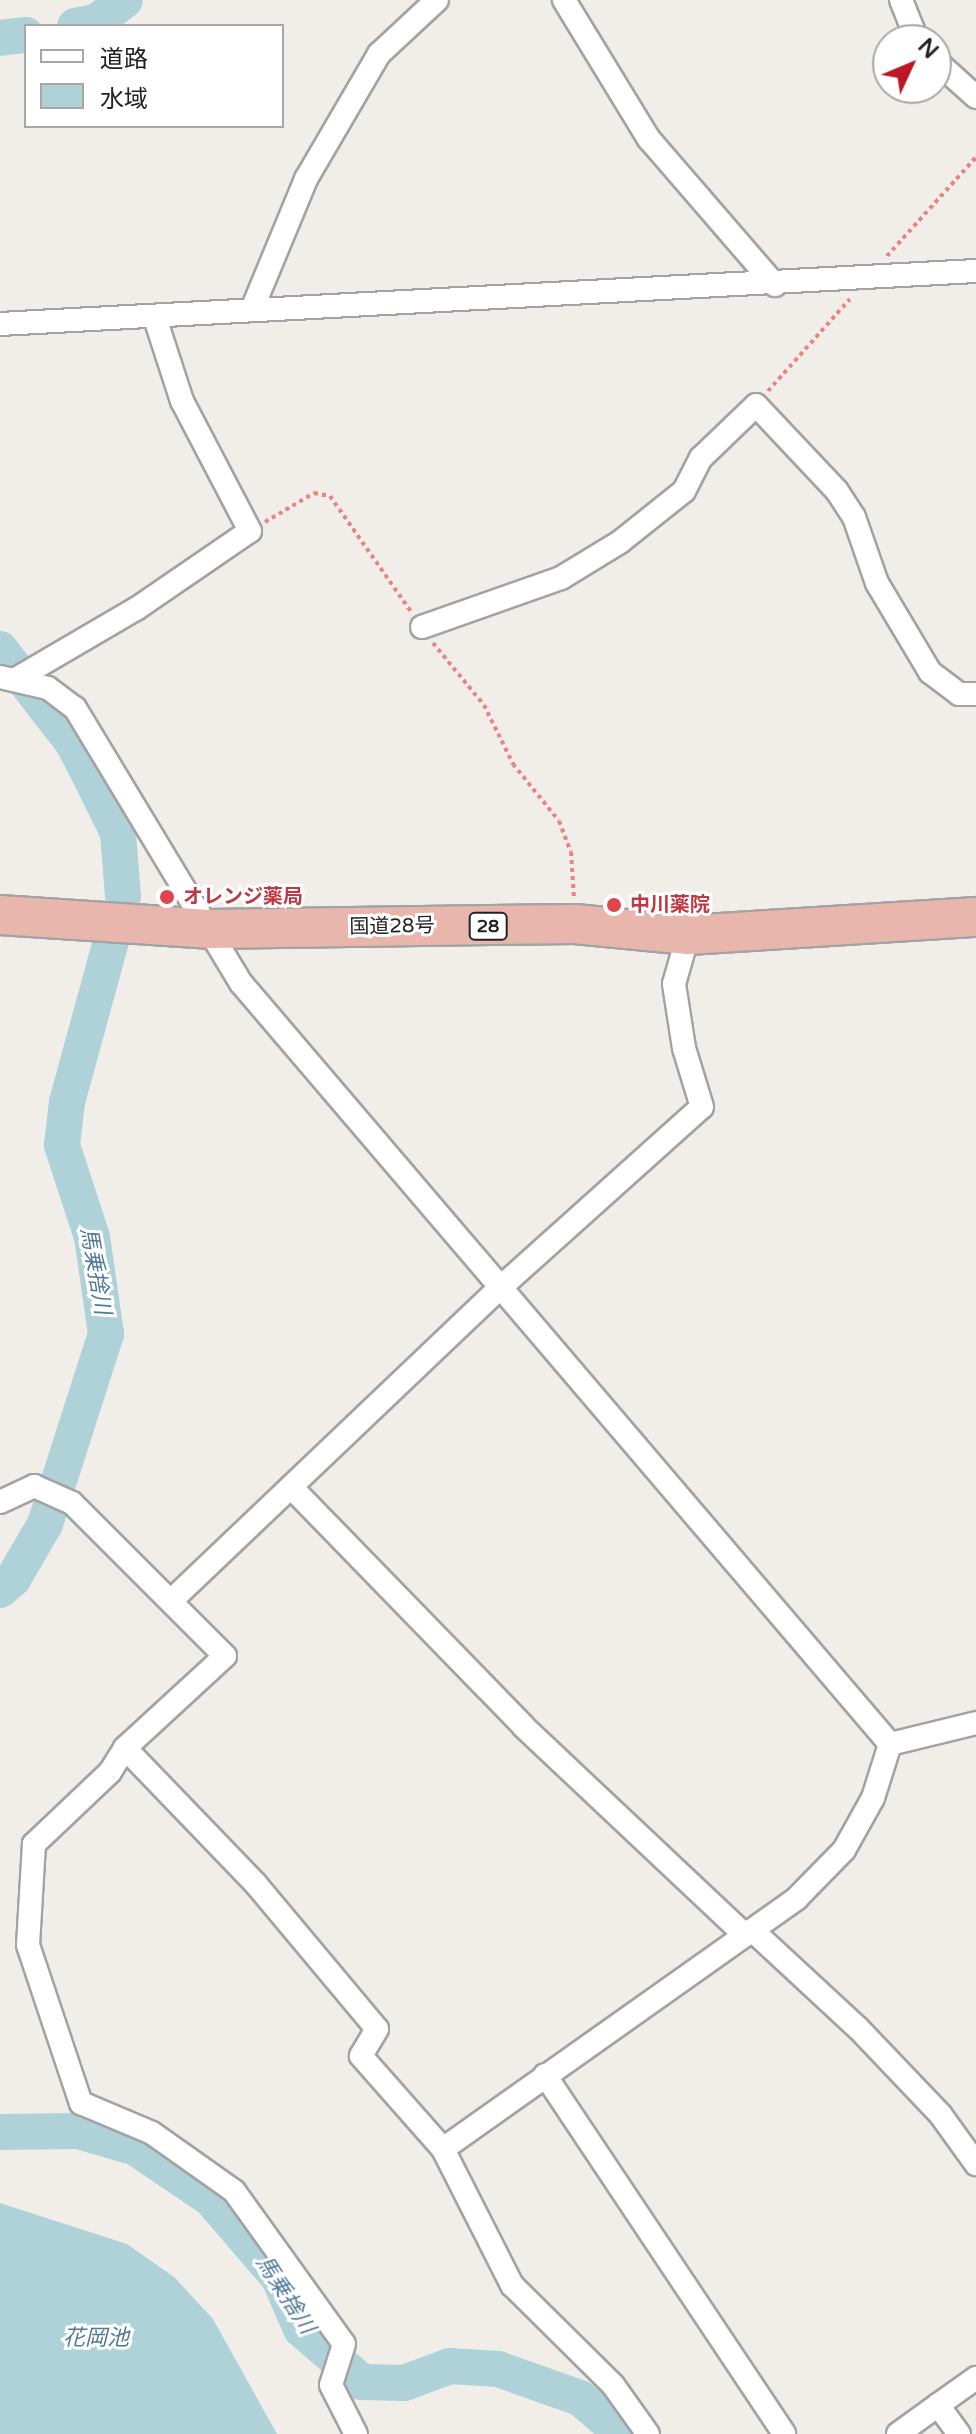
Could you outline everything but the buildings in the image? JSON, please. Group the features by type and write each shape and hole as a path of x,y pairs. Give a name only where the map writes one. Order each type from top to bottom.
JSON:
{"highway":[{"name":"国道28号","path":"0,915 209,929 575,924 688,935 976,917"}],"street":[{"path":"253,307 306,179 379,54 437,0"},
{"path":"564,0 649,139 775,285"},
{"path":"901,0 911,24"},
{"path":"952,75 976,97"},
{"path":"0,324 155,318 253,307 775,285 976,271"},
{"path":"8,678 136,609 250,531 182,401 155,318"},
{"path":"422,627 561,578 620,542 684,491 701,458 756,405 837,491 854,517 877,583 917,655 959,694 976,694"},
{"path":"8,678 48,688 75,708 241,983 890,1744"},
{"path":"172,1600 500,1288 702,1107 684,1048 674,984 688,935"},
{"path":"0,1502 34,1486 72,1503 225,1656 125,1748 110,1772 34,1844 28,1945 81,2103 152,2133 234,2191 344,2344 331,2385 356,2434"},
{"path":"291,1487 524,1727 748,1933 858,2028 940,2114 976,2164"},
{"path":"890,1744 976,1723"},
{"path":"443,2149 797,1898 844,1850 873,1798 890,1744"},
{"path":"125,1748 255,1883 377,2029 361,2056 443,2149 512,2285 613,2385 648,2434"},
{"path":"545,2075 784,2434"},
{"path":"898,2434 976,2378"},
{"path":"938,2405 959,2434"}],"path":[{"path":"756,405 976,157"},
{"path":"250,531 314,493 330,496 422,627 484,705 513,764 559,821 571,852 575,924"}],"water":[{"name":"花岡池","path":"0,2203 127,2244 174,2277 213,2319 277,2434 0,2434"}],"waterway":[{"name":"馬乗捨川","path":"86,24 96,22 125,0"},
{"name":"馬乗捨川","path":"0,38 24,35"},
{"name":"馬乗捨川","path":"0,649 73,743 93,782 118,833 123,897"},
{"name":"馬乗捨川","path":"0,1590 13,1579 45,1524 106,1334 92,1237 62,1145 67,1102 112,938"},
{"name":"馬乗捨川","path":"0,2132 78,2131 136,2148 211,2199 279,2278 301,2329 362,2382 404,2383 450,2366 498,2369 580,2398 622,2434"}],"place":[{"name":"オレンジ薬局","path":"167,897"},
{"name":"中川薬院","path":"614,905"}]}
